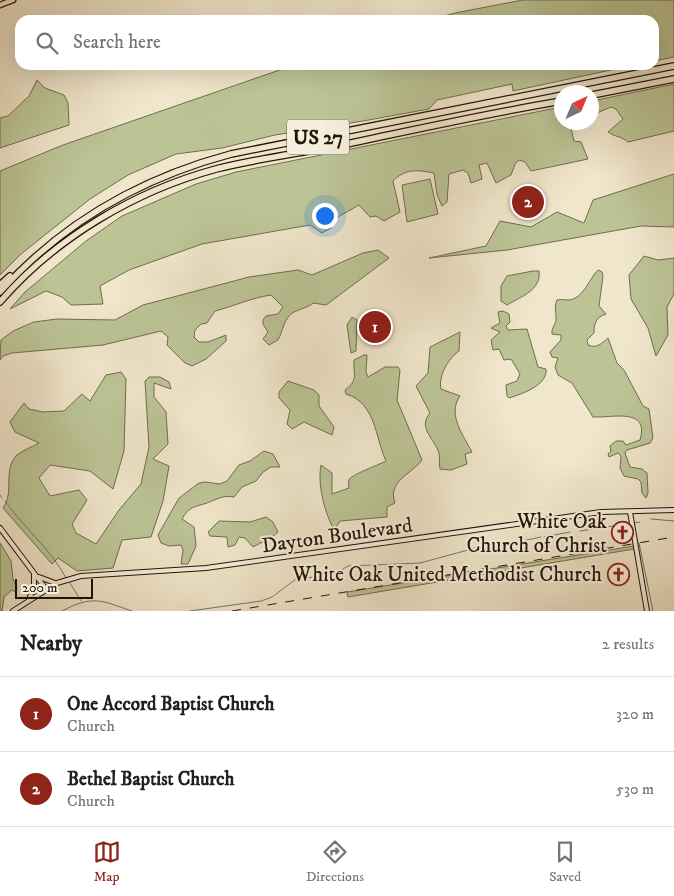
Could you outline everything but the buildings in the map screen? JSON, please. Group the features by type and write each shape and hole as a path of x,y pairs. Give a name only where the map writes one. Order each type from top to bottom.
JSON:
{"highway":[{"name":"US 27","path":"659,69 674,66"},
{"name":"US 27","path":"0,292 19,271 62,234 97,210 158,177 202,161 654,70"},
{"path":"599,94 674,79"},
{"name":"US 27","path":"1,301 41,262 88,227 127,204 177,182 244,163 554,103"},
{"path":"0,286 19,271"},
{"path":"0,307 1,301"}],"main road":[{"path":"0,5 13,0"},
{"name":"Dayton Boulevard","path":"13,611 56,583 89,575 206,568 601,512 674,510"},
{"path":"630,512 648,611"},
{"path":"0,528 46,589"},
{"path":"33,572 45,581 56,583"},
{"path":"28,601 34,588 33,572"}],"green space":[{"path":"523,0 674,0 674,57 659,60 659,15 448,15"},
{"path":"280,70 611,70 513,91 512,84 437,100 429,109 275,135 222,148 176,154 128,175 90,199 21,254 0,275 0,171 63,145"},
{"path":"37,80 45,88 64,95 68,103 69,125 0,148 0,118 8,116 29,96"},
{"path":"674,84 674,131 628,142 608,132 623,119 616,109 611,107 599,112 599,100"},
{"path":"554,108 554,130 571,130 574,141 581,142 588,159 531,171 525,162 519,160 515,164 511,175 496,183 487,163 479,165 482,179 471,183 468,173 463,170 449,174 447,202 442,206 437,195 434,173 407,172 393,181 400,212 384,221 376,216 370,217 359,205 338,217 331,228 322,233 310,225 202,244 129,270 100,286 103,304 71,305 62,297 46,291 10,309 25,292 86,241 122,216 196,184 236,172"},
{"path":"674,174 674,227 641,226 507,250 429,258 486,246 500,221 531,227 557,212 584,223 593,200"},
{"path":"430,179 438,214 407,222 402,185"},
{"path":"378,250 389,258 326,305 313,303 291,314 278,340 269,345 263,339 268,332 263,324 263,320 266,316 278,314 283,307 271,295 215,311 207,323 201,324 195,330 194,337 199,342 208,342 226,335 226,341 206,359 192,366 185,363 167,345 168,337 161,331 103,345 12,353 3,356 0,360 1,340 13,331 34,322 57,319 115,320 143,305 249,277 298,270 312,275 363,253"},
{"path":"644,256 658,260 674,258 674,294 667,307 668,335 656,356 648,328 631,299 629,275"},
{"path":"598,270 602,272 603,276 599,306 606,314 596,321 594,333 587,340 588,345 597,346 608,338 617,363 624,370 643,406 649,409 653,438 650,443 627,450 625,453 630,467 642,469 647,473 648,493 646,498 642,493 641,482 638,479 624,476 620,468 621,456 618,453 609,457 608,454 611,451 610,446 616,441 623,441 626,445 640,440 642,430 640,423 635,418 627,416 593,417 572,383 558,375 555,367 558,358 552,357 550,352 561,340 561,335 552,334 556,319 555,307 557,300 569,300 579,296"},
{"path":"539,271 539,278 534,288 507,305 501,301 501,286 507,276"},
{"path":"503,311 509,314 510,322 506,326 508,330 527,329 538,367 546,369 546,375 539,384 509,398 506,385 517,381 520,374 511,359 504,360 499,349 493,350 491,340 500,332 491,328 500,323 498,312"},
{"path":"352,317 357,320 356,351 351,353 347,325"},
{"path":"460,332 459,351 451,358 442,373 440,384 441,389 460,396 456,403 456,417 461,432 472,452 465,454 467,464 451,470 440,469 439,453 425,424 426,418 430,413 416,386 428,373 430,347"},
{"path":"367,355 366,372 368,377 385,367 398,367 400,370 397,400 422,460 397,483 393,495 395,503 387,507 387,517 340,521 334,530 323,500 320,482 321,465 332,473 332,494 349,488 349,480 354,475 386,461 369,413 356,398 346,394 345,390 354,380 354,360"},
{"path":"121,372 126,379 124,451 113,489 90,471 50,465 39,478 50,496 79,490 87,500 72,524 76,533 96,544 119,510 141,484 149,447 145,381 149,377 160,377 169,382 171,389 154,383 154,397 166,412 168,444 153,459 169,466 163,501 151,537 122,540 113,568 77,571 58,558 52,564 3,508 8,495 10,467 13,461 19,453 39,443 15,432 10,422 24,403 29,409 43,412 64,411 82,394 90,401 106,375"},
{"path":"288,381 314,390 319,395 319,406 334,427 332,435 304,422 292,429 287,424 290,410 279,398 279,392"},
{"path":"264,451 273,454 280,467 271,467 263,472 256,481 242,487 234,497 223,497 190,509 182,519 194,527 196,546 188,564 181,564 183,550 181,545 169,546 161,543 158,535 179,498 199,483 220,484 227,481 239,465 250,461"},
{"path":"266,517 273,522 278,532 253,547 245,538 239,537 235,545 228,547 227,537 210,536 208,532 219,521 250,522"},
{"path":"0,543 11,561 13,579 17,588 16,592 12,590 4,597 2,611 0,611"},
{"path":"634,546 634,549 348,597 347,592"}],"waterway":[{"path":"5,501 53,558 66,578"},
{"path":"651,519 674,521"},
{"path":"580,531 640,522"},
{"path":"544,537 570,532"},
{"path":"190,611 261,601 272,597 296,579 333,575 348,566 420,563 479,547 503,545 541,537"},
{"path":"639,543 653,611"},
{"path":"70,583 81,601"},
{"path":"62,611 89,601 104,602 132,611"}],"railway":[{"path":"232,611 674,537"}],"place":[{"name":"Bethel Baptist Church","path":"528,202"},
{"name":"One Accord Baptist Church","path":"375,327"},
{"name":"White Oak Church of Christ","path":"623,533"},
{"name":"White Oak United Methodist Church","path":"618,574"}]}
